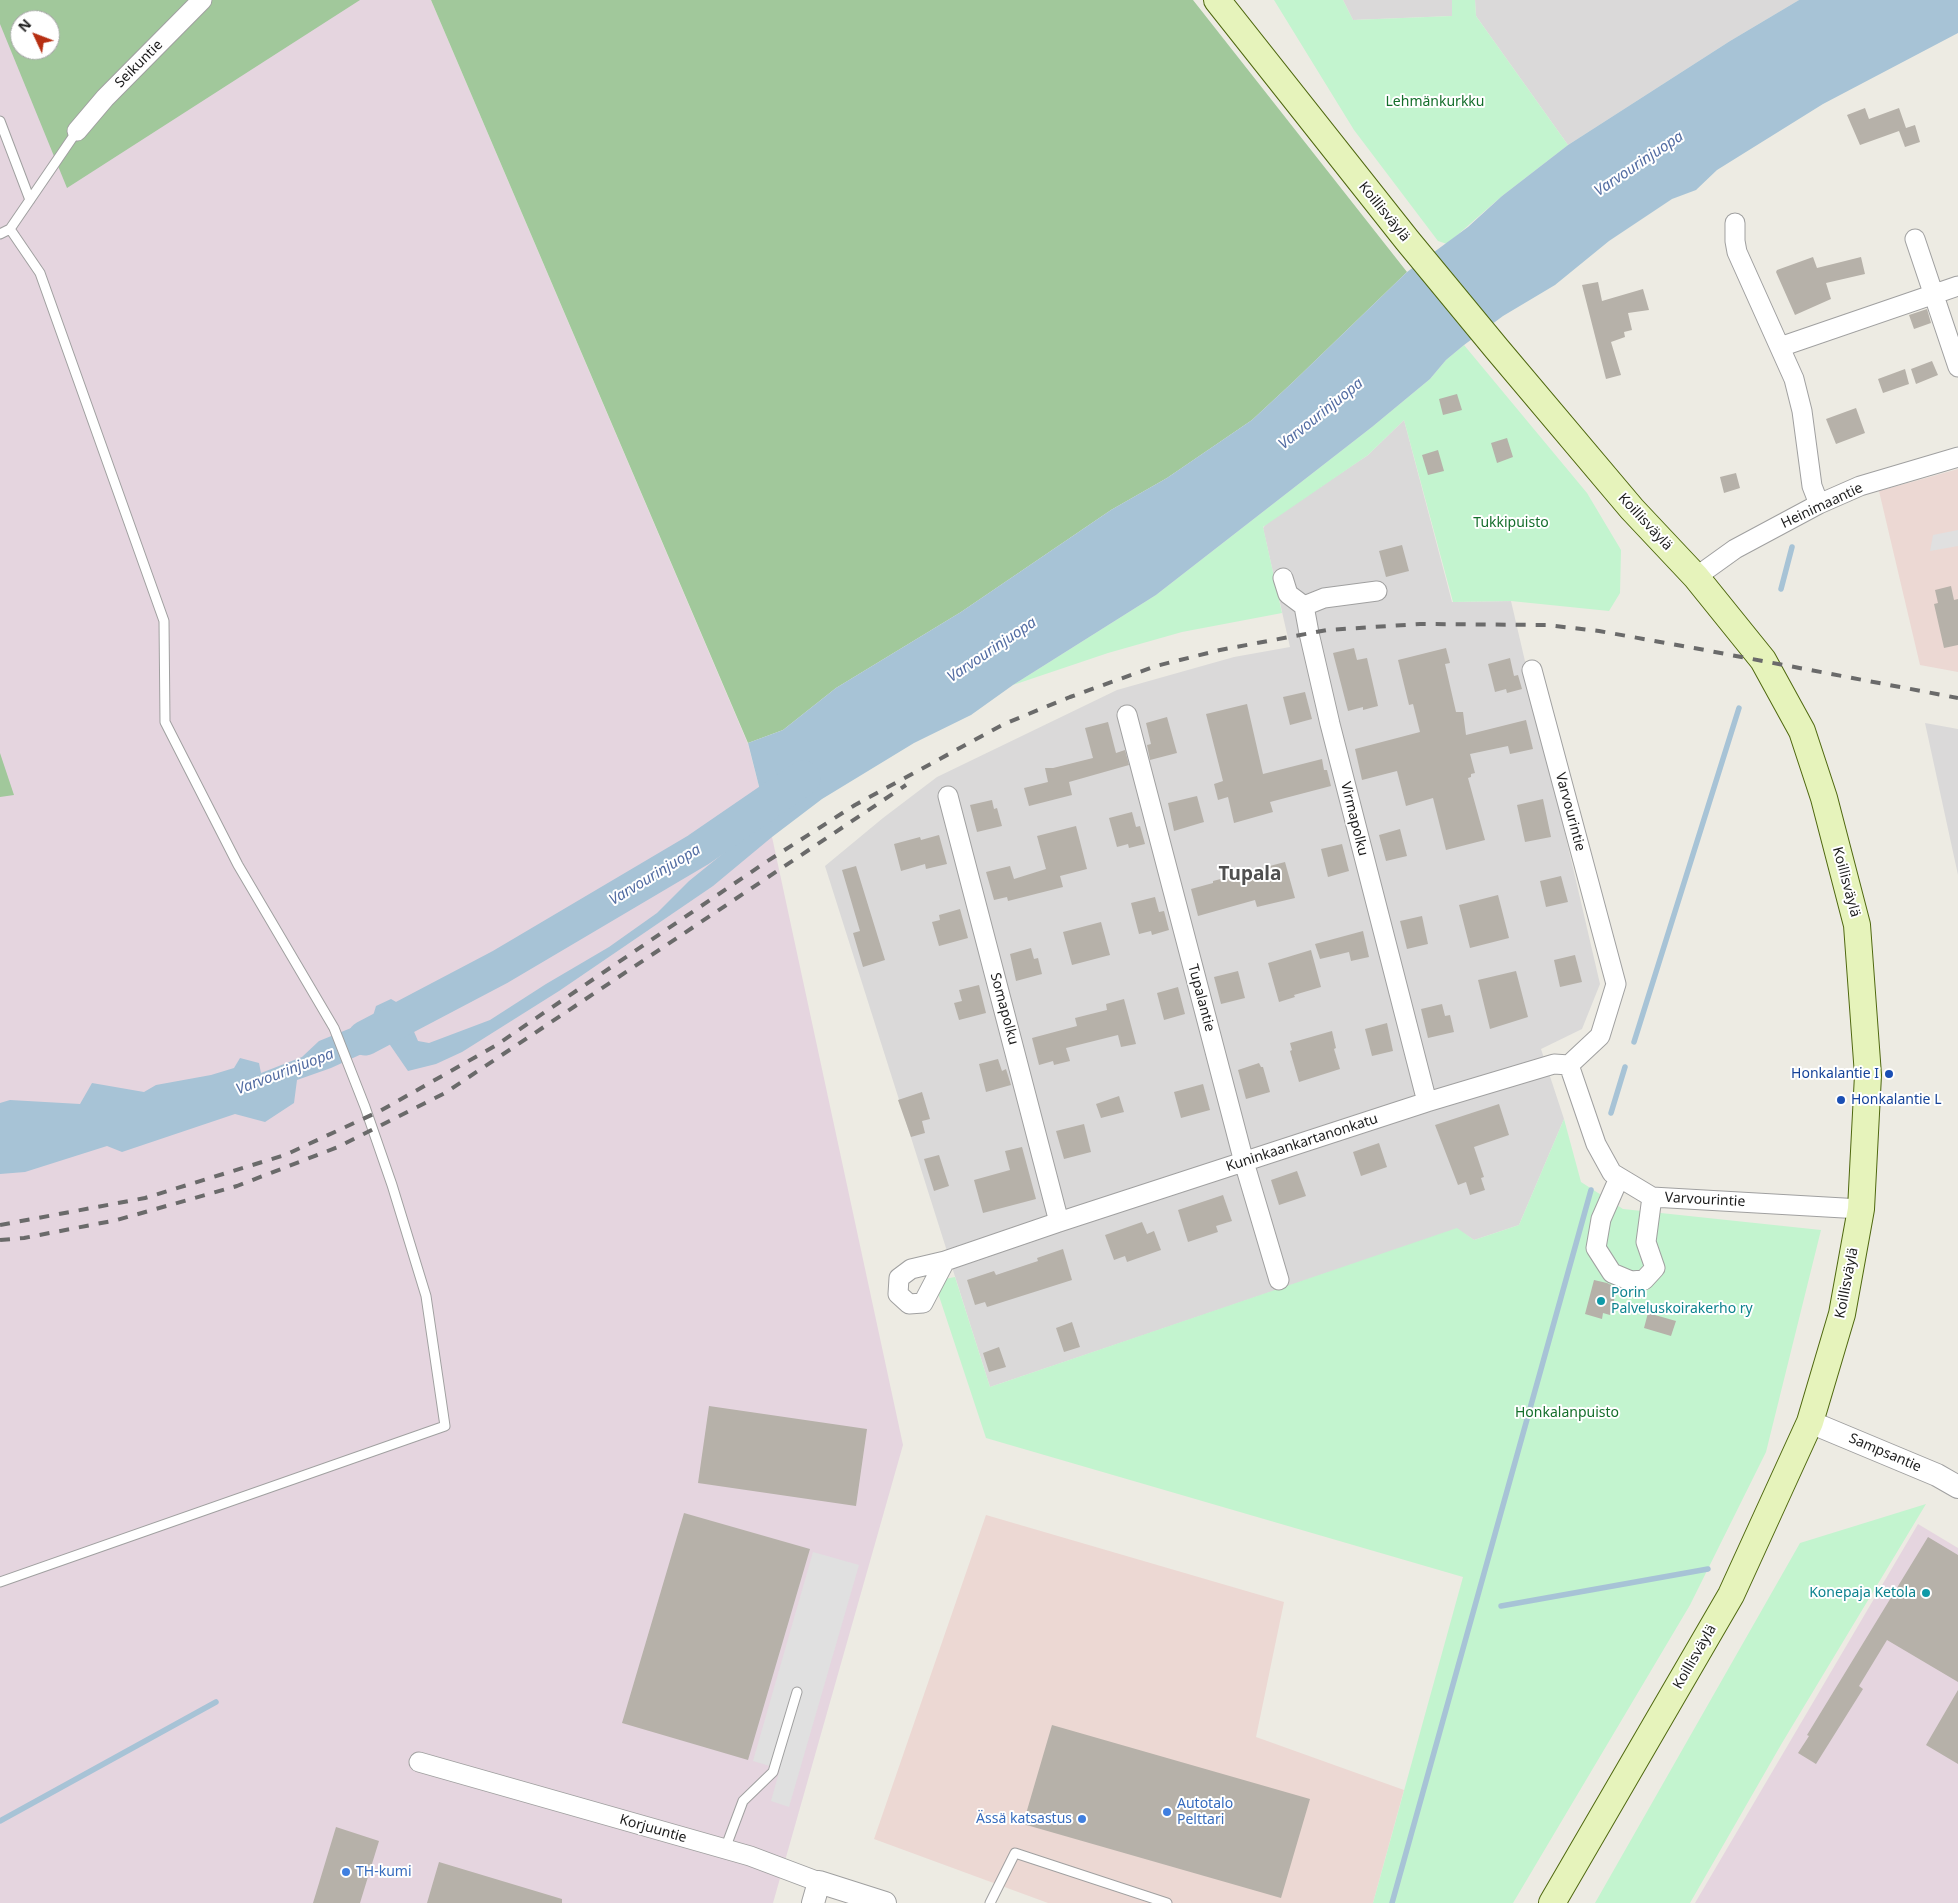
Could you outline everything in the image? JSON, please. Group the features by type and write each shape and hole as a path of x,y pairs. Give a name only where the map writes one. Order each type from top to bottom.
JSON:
{"main road":[{"name":"Koillisväylä","path":"1217,0 1407,240 1497,349 1632,509 1696,577 1763,660 1802,731 1824,798 1858,925 1868,1075 1861,1210 1842,1314 1810,1422 1731,1596 1552,1903"}],"street":[{"name":"Seikuntie","path":"77,131 105,98 202,0"},
{"path":"1735,223 1737,252 1794,379 1802,411 1812,486 1819,504"},
{"path":"1915,239 1958,367"},
{"path":"1780,347 1958,286"},
{"name":"Heinimaantie","path":"1696,577 1735,549 1819,504 1860,486 1958,457"},
{"path":"1283,578 1288,594 1304,606 1324,598 1377,591"},
{"name":"Virmapolku","path":"1304,606 1330,724 1427,1102"},
{"name":"Varvourintie","path":"1532,670 1616,984 1600,1036 1569,1065 1596,1144 1612,1173 1652,1197 1861,1210"},
{"name":"Tupalantie","path":"1127,715 1244,1162 1279,1280"},
{"name":"Somapolku","path":"948,796 1059,1222"},
{"name":"Kuninkaankartanonkatu","path":"945,1261 1427,1102 1554,1064 1569,1065"},
{"path":"1619,1178 1601,1219 1596,1248 1612,1273 1631,1282 1644,1280 1655,1268 1646,1242 1652,1197"},
{"name":"Sampsantie","path":"1810,1422 1937,1475 1958,1488"},
{"name":"Korjuuntie","path":"419,1762 750,1856 816,1892 885,1903"}],"lane":[{"path":"0,121 30,200"},
{"path":"0,234 10,229 77,131"},
{"path":"0,1582 445,1426 426,1296 392,1185 365,1107 334,1028 238,864 165,722 164,621 40,273 10,229"},
{"path":"726,1849 743,1801 773,1772 796,1692"},
{"path":"990,1903 1015,1853 1167,1903"}],"shaded area":[{"path":"0,0 431,0 748,744 772,837 903,1445 773,1903 0,1903"},
{"path":"1343,0 1452,0 1452,16 1353,20"},
{"path":"1475,0 1799,0 1730,41 1568,145 1476,16"},
{"path":"1404,420 1452,602 1511,601 1600,984 1582,1029 1541,1049 1564,1119 1519,1225 1474,1240 1457,1229 990,1387 825,866 937,777 1117,690 1234,657 1290,647 1263,528 1268,522 1368,455"},
{"path":"1958,469 1958,672 1920,665 1879,491"},
{"path":"1958,530 1958,546 1930,551 1933,535"},
{"path":"1925,723 1958,729 1958,875"},
{"path":"986,1515 1284,1602 1256,1737 1404,1790 1373,1903 1048,1903 874,1839"},
{"path":"1918,1524 1958,1548 1958,1903 1695,1903"},
{"path":"813,1552 859,1565 789,1807 771,1801 780,1769 753,1761"}],"green space":[{"path":"0,0 360,0 67,188 15,60 60,60 60,10 10,10 10,48 0,24"},
{"path":"431,0 1193,0 1407,272 1252,420 1167,478 1111,510 961,612 836,688 783,730 748,743"},
{"name":"Lehmänkurkku","path":"1274,0 1343,0 1353,20 1452,16 1452,0 1475,0 1476,16 1568,145 1502,196 1447,244 1438,241 1354,130"},
{"name":"Tukkipuisto","path":"1464,345 1587,493 1621,550 1620,593 1609,611 1511,601 1453,602 1404,420 1368,455 1263,527 1282,613 1182,632 1108,653 1013,685 1156,595 1372,427 1430,379 1446,360"},
{"path":"0,753 14,795 0,797"},
{"name":"Honkalanpuisto","path":"1564,1119 1581,1182 1623,1209 1821,1230 1766,1452 1690,1605 1513,1903 1373,1903 1463,1577 986,1438 934,1281 955,1277 990,1387 1457,1228 1474,1240 1519,1225"},
{"path":"1926,1504 1782,1743 1690,1903 1595,1903 1800,1543"}],"water":[{"path":"1799,0 1958,0 1958,33 1823,104 1717,170 1696,190 1672,199 1609,241 1555,285 1503,316 1464,345 1446,360 1430,379 1372,427 1156,595 1013,685 971,715 914,743 822,799 713,886 559,991 462,1052 436,1064 408,1071 388,1042 331,1068 297,1080 294,1103 265,1122 235,1114 122,1152 107,1146 25,1172 0,1174 0,1103 10,1100 80,1104 92,1083 144,1092 156,1085 211,1075 234,1068 240,1058 259,1063 261,1073 302,1057 319,1041 356,1026 373,1016 376,1006 391,999 403,1006 418,1041 429,1043 490,1020 609,947 657,913 689,881 767,818 748,743 783,730 836,688 961,612 1111,510 1167,478 1252,420 1407,272 1468,227 1502,196 1568,145 1730,41"}],"building":[{"path":"1865,108 1869,119 1899,108 1906,128 1915,125 1920,142 1905,147 1899,131 1860,145 1847,115"},
{"path":"1813,257 1817,268 1861,257 1865,274 1826,283 1831,299 1795,315 1776,272"},
{"path":"1598,282 1602,301 1643,289 1649,310 1628,313 1632,330 1624,332 1625,337 1611,342 1621,375 1606,379 1582,285"},
{"path":"1927,309 1931,323 1914,329 1909,315"},
{"path":"1932,361 1938,375 1916,384 1911,369"},
{"path":"1905,369 1909,384 1883,393 1878,379"},
{"path":"1457,394 1462,410 1443,415 1439,399"},
{"path":"1856,408 1865,433 1836,444 1826,419"},
{"path":"1507,438 1513,457 1497,463 1491,443"},
{"path":"1438,450 1444,471 1428,475 1422,455"},
{"path":"1736,473 1740,488 1724,493 1720,477"},
{"path":"1402,545 1409,571 1386,577 1379,551"},
{"path":"1951,586 1954,600 1958,599 1958,645 1944,648 1934,604 1938,603 1935,590"},
{"path":"1354,648 1357,660 1367,658 1378,706 1348,711 1333,653"},
{"path":"1446,648 1450,663 1445,664 1456,712 1463,712 1466,735 1526,720 1533,749 1510,754 1508,746 1470,754 1475,773 1471,774 1471,777 1468,778 1485,840 1446,850 1433,798 1406,806 1397,771 1362,780 1355,749 1420,732 1413,704 1409,705 1398,660"},
{"path":"1510,658 1514,676 1518,675 1522,689 1507,693 1506,689 1495,692 1488,664"},
{"path":"1305,692 1312,719 1290,725 1283,697"},
{"path":"1247,704 1263,774 1322,759 1324,770 1327,770 1331,786 1270,802 1273,812 1234,823 1228,797 1218,800 1214,784 1223,781 1206,714"},
{"path":"1167,717 1177,753 1150,760 1147,745 1151,744 1146,723"},
{"path":"1108,722 1116,753 1125,750 1129,765 1069,782 1072,795 1029,806 1024,788 1048,782 1045,768 1053,768 1093,758 1085,728"},
{"path":"1197,796 1204,822 1174,831 1168,803"},
{"path":"1543,799 1551,837 1525,842 1517,805"},
{"path":"992,800 994,809 997,808 1002,826 977,832 970,805"},
{"path":"1132,812 1136,827 1140,826 1145,844 1129,848 1128,844 1117,847 1109,818"},
{"path":"1076,826 1087,869 1060,876 1063,887 1008,901 1007,897 994,900 986,872 1010,866 1014,879 1046,869 1037,836"},
{"path":"1400,829 1407,856 1386,861 1379,835"},
{"path":"939,835 947,864 926,869 925,864 901,871 894,844 920,837 921,840"},
{"path":"1342,844 1349,871 1328,877 1321,849"},
{"path":"1285,862 1295,898 1257,907 1255,900 1198,916 1191,889 1213,883 1213,881"},
{"path":"856,866 885,960 863,967 853,933 860,931 842,870"},
{"path":"1561,876 1568,902 1546,907 1540,881"},
{"path":"1498,895 1509,938 1470,948 1459,905"},
{"path":"1155,897 1159,912 1164,911 1169,930 1152,935 1151,931 1139,934 1131,903"},
{"path":"960,909 968,938 939,946 932,922 940,920 939,915"},
{"path":"1422,916 1428,944 1407,949 1400,921"},
{"path":"1101,922 1110,955 1072,965 1063,932"},
{"path":"1363,931 1369,957 1351,961 1349,952 1320,959 1315,944"},
{"path":"1031,948 1034,959 1038,958 1042,974 1016,981 1010,954"},
{"path":"1311,950 1321,987 1294,995 1295,997 1279,1002 1268,963"},
{"path":"1575,955 1582,982 1560,987 1554,960"},
{"path":"1238,971 1245,998 1221,1004 1214,977"},
{"path":"1516,971 1528,1017 1490,1029 1478,980"},
{"path":"979,985 986,1013 959,1020 954,1003 962,1001 959,990"},
{"path":"1178,987 1185,1014 1164,1020 1157,993"},
{"path":"1124,999 1136,1044 1121,1047 1118,1035 1066,1048 1070,1061 1054,1065 1053,1061 1039,1065 1032,1038 1077,1026 1075,1018 1107,1010 1106,1004"},
{"path":"1442,1004 1445,1016 1450,1015 1454,1032 1428,1038 1421,1009"},
{"path":"1387,1023 1393,1051 1372,1056 1365,1029"},
{"path":"1332,1031 1336,1048 1334,1049 1340,1069 1299,1082 1290,1051 1292,1050 1290,1043"},
{"path":"998,1059 1002,1071 1006,1069 1011,1085 986,1092 979,1064"},
{"path":"1259,1063 1263,1067 1270,1092 1246,1099 1238,1070"},
{"path":"1203,1084 1210,1110 1181,1118 1174,1092"},
{"path":"922,1092 930,1119 922,1121 925,1133 911,1137 898,1100"},
{"path":"1119,1096 1124,1112 1101,1118 1096,1104"},
{"path":"1499,1104 1509,1135 1474,1147 1484,1177 1481,1178 1485,1190 1470,1195 1466,1182 1458,1185 1435,1125"},
{"path":"1084,1124 1091,1152 1064,1159 1056,1131"},
{"path":"1379,1143 1387,1167 1361,1176 1353,1152"},
{"path":"1022,1147 1036,1199 983,1213 974,1180 1010,1170 1005,1151"},
{"path":"939,1155 949,1186 934,1191 924,1159"},
{"path":"1297,1171 1306,1196 1279,1205 1271,1180"},
{"path":"1223,1195 1232,1221 1216,1226 1218,1232 1188,1242 1178,1210"},
{"path":"1142,1222 1147,1234 1154,1231 1161,1250 1127,1262 1125,1256 1114,1260 1105,1235"},
{"path":"1063,1249 1072,1280 987,1307 985,1302 975,1305 967,1280 994,1271 996,1275 1038,1261 1037,1258"},
{"name":"Porin Palveluskoirakerho ry","path":"1594,1280 1607,1283 1617,1289 1610,1315 1603,1313 1602,1319 1585,1314"},
{"path":"1648,1313 1676,1321 1671,1336 1644,1328"},
{"path":"1072,1322 1080,1347 1064,1352 1056,1328"},
{"path":"999,1347 1006,1367 989,1372 983,1353"},
{"path":"709,1406 867,1429 856,1506 698,1483"},
{"path":"684,1513 810,1549 748,1760 622,1723"},
{"name":"Konepaja Ketola","path":"1928,1537 1958,1555 1958,1682 1887,1640 1859,1686 1863,1689 1816,1764 1798,1753 1809,1736 1807,1735"},
{"path":"1958,1690 1958,1764 1926,1745"},
{"name":"Autotalo Pelttari","path":"1052,1725 1310,1799 1281,1898 1023,1824"},
{"name":"TH-kumi","path":"336,1827 379,1841 360,1903 313,1903"},
{"path":"439,1862 562,1899 562,1903 427,1903"}],"waterway":[{"path":"1781,589 1792,547"},
{"path":"1634,1042 1739,708"},
{"name":"Varvourinjuopa","path":"365,1038 500,967 698,850 803,778"},
{"path":"1611,1113 1625,1067"},
{"path":"1392,1903 1591,1190"},
{"path":"1501,1606 1708,1569"},
{"path":"0,1821 216,1702"}],"railway":[{"path":"0,1225 145,1198 285,1155 380,1111 495,1046 766,862 855,805 1004,724 1070,697 1156,666 1220,650 1327,630 1420,624 1546,625 1599,631 1958,698"},
{"path":"0,1240 24,1238 117,1220 237,1186 338,1147 445,1093 906,785"}],"place":[{"name":"Honkalantie I","path":"1889,1074"},
{"name":"Honkalantie L","path":"1841,1100"},
{"name":"Porin Palveluskoirakerho ry","path":"1601,1301"},
{"name":"Konepaja Ketola","path":"1926,1593"},
{"name":"Autotalo Pelttari","path":"1167,1812"},
{"name":"Ässä katsastus","path":"1082,1819"},
{"name":"TH-kumi","path":"346,1872"}],"district":[{"name":"Tupala","path":"1250,875"}]}
